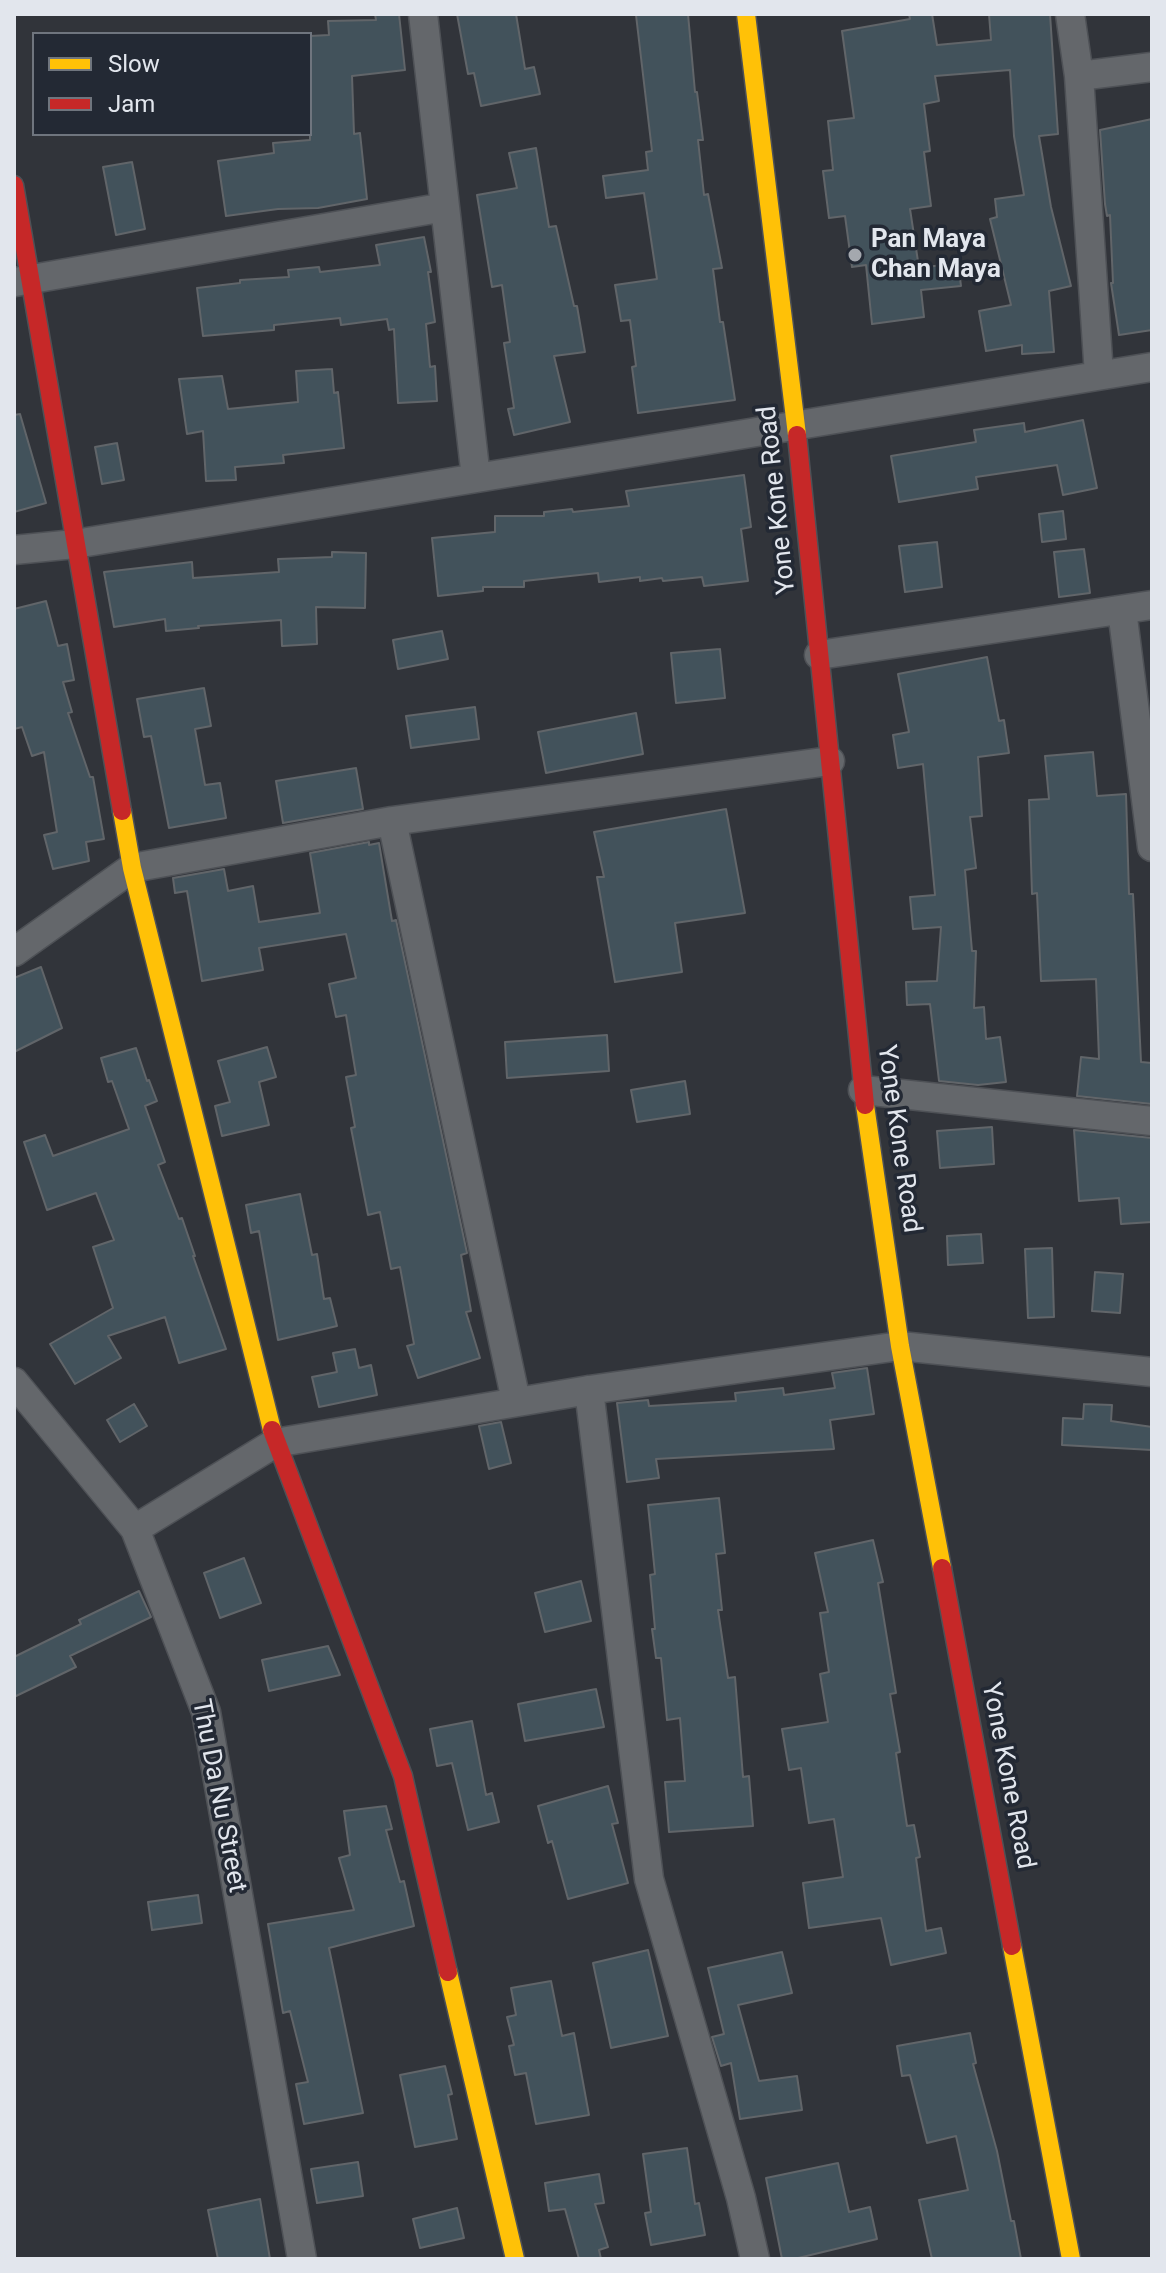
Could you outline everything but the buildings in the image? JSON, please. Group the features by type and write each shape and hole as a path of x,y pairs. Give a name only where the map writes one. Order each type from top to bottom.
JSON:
{"street":[{"path":"423,14 476,478"},
{"name":"Yone Kone Road","path":"746,14 796,424 863,1090 900,1346 1071,2259"},
{"path":"1070,14 1079,76 1099,375"},
{"path":"1079,76 1152,67"},
{"path":"14,185 22,282 75,544 132,868 275,1443 403,1776 515,2259"},
{"path":"22,282 445,207"},
{"path":"14,550 75,544 1152,367"},
{"path":"819,655 1152,605"},
{"path":"1122,610 1152,847"},
{"path":"14,952 132,868 392,821 830,761"},
{"path":"392,821 516,1401"},
{"path":"863,1090 1152,1121"},
{"path":"135,1529 275,1443 516,1401 900,1346 1152,1372"},
{"name":"Thu Da Nu Street","path":"14,1382 135,1529 206,1712 302,2259"},
{"path":"589,1390 649,1879 741,2198 755,2259"}],"traffic: slow":[{"path":"746,14 797,435"},
{"path":"122,811 132,868 272,1430"},
{"path":"865,1105 900,1346 942,1568"},
{"path":"1012,1946 1071,2259"},
{"path":"448,1972 515,2259"}],"traffic: jam":[{"path":"14,185 122,811"},
{"path":"797,435 865,1105"},
{"path":"272,1430 403,1776 448,1972"},
{"path":"942,1568 1012,1946"}],"place":[{"name":"Pan Maya Chan Maya","path":"855,255"}]}
